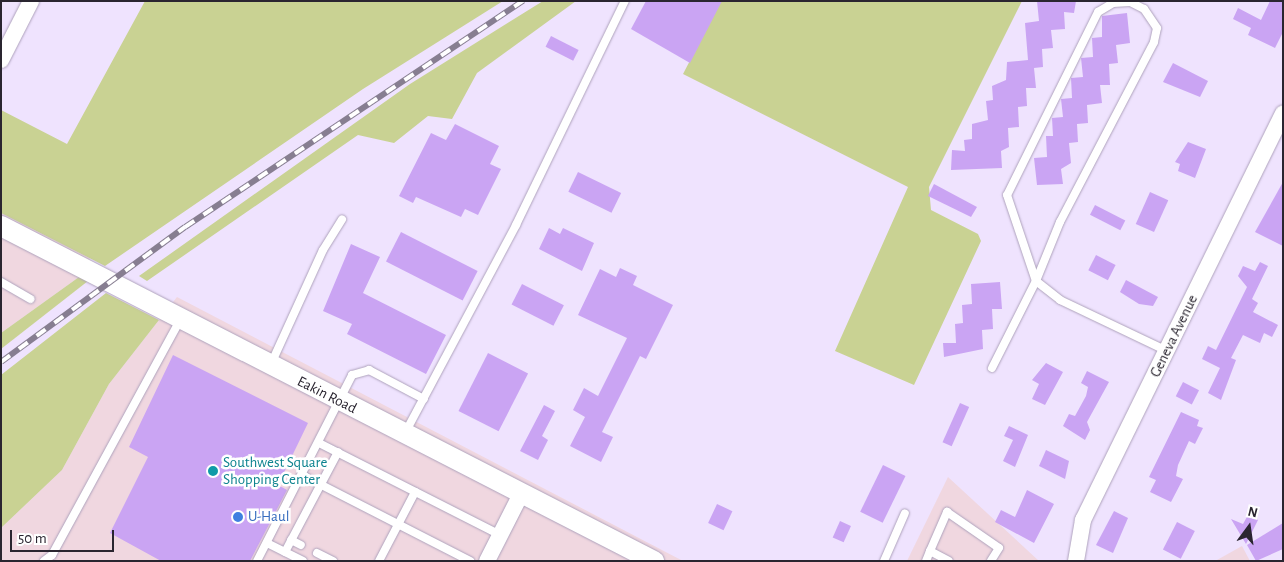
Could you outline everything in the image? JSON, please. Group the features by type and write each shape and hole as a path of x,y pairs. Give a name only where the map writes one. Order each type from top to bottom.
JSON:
{"street":[{"path":"1,60 31,1"},
{"name":"Geneva Avenue","path":"1076,561 1083,520 1283,114"},
{"name":"Eakin Road","path":"1,226 404,435 654,561"},
{"path":"487,561 521,494"}],"lane":[{"path":"404,435 516,225 625,1"},
{"path":"992,368 1036,281 1060,222 1154,42 1156,28 1144,9 1130,2 1113,4 1098,12 1007,195 1036,281 1060,300 1167,351"},
{"path":"270,366 323,250 342,220"},
{"path":"1,282 32,299"},
{"path":"44,561 52,555 181,318"},
{"path":"258,561 352,375 361,370 424,398"},
{"path":"319,443 500,535"},
{"path":"285,552 338,452"},
{"path":"302,475 470,561"},
{"path":"383,560 398,524 415,492"},
{"path":"926,561 947,512 999,548 991,561"},
{"path":"884,561 906,513"},
{"path":"291,540 301,545"},
{"path":"267,543 303,561"},
{"path":"930,551 950,561"},
{"path":"317,553 334,561"}],"shaded area":[{"path":"1,213 90,258 79,277 1,333"},
{"path":"177,297 683,561 1,561 1,528 62,470 109,384"},
{"path":"948,477 1039,561 907,561"},
{"path":"1242,546 1250,561 1217,561 1217,560"}],"green space":[{"path":"145,1 503,1 363,89 105,266 1,213 1,110 67,144"},
{"path":"543,1 576,1 477,73 452,119 428,116 394,143 358,135 147,281 139,276 410,84"},
{"path":"721,1 1022,1 929,187 931,210 978,234 981,241 914,385 835,351 908,187 683,74"},
{"path":"79,277 88,281 1,349 1,333"},
{"path":"106,293 159,320 109,384 62,470 1,528 1,375"}],"building":[{"path":"646,1 722,1 690,63 631,29"},
{"path":"1037,1 1076,1 1074,13 1064,12 1065,29 1051,30 1053,48 1042,49 1043,67 1034,68 1036,88 1026,88 1027,106 1018,107 1019,127 1008,128 1009,147 1001,151 1002,168 951,170 952,150 965,151 964,140 972,139 972,124 988,120 986,101 993,100 992,86 1006,80 1007,62 1028,60 1025,23 1039,21"},
{"path":"1270,1 1283,1 1283,32 1275,48 1248,35 1251,28 1233,19 1238,8 1261,20"},
{"path":"1127,13 1130,43 1116,45 1118,63 1109,64 1110,85 1100,85 1102,103 1087,105 1088,123 1077,124 1078,142 1069,143 1071,163 1061,169 1063,184 1037,185 1034,158 1047,157 1046,136 1053,136 1052,118 1063,117 1061,99 1072,98 1071,78 1083,77 1081,58 1093,57 1092,38 1102,37 1102,16"},
{"path":"551,36 579,50 573,61 546,47"},
{"path":"1173,63 1208,81 1200,97 1163,82"},
{"path":"455,124 499,146 490,164 501,169 478,215 465,209 461,217 416,197 413,203 399,196 431,133 446,140"},
{"path":"1188,142 1206,149 1195,178 1178,171 1180,164 1175,162"},
{"path":"578,172 621,193 611,213 568,192"},
{"path":"1283,182 1283,246 1255,232"},
{"path":"934,184 977,207 971,217 928,196"},
{"path":"1150,192 1168,200 1154,232 1136,224"},
{"path":"1095,205 1125,220 1120,230 1090,215"},
{"path":"549,228 560,234 563,228 594,243 582,271 539,249"},
{"path":"401,232 478,271 463,300 386,261"},
{"path":"351,244 380,257 363,293 446,335 426,374 347,334 352,324 323,311"},
{"path":"1096,255 1116,265 1108,280 1088,270"},
{"path":"1260,262 1268,266 1252,299 1258,303 1253,312 1278,325 1272,337 1264,333 1260,343 1243,335 1231,358 1236,360 1221,400 1208,393 1220,368 1202,359 1208,346 1216,350 1247,287 1238,276 1243,266 1255,271"},
{"path":"620,268 637,276 633,285 673,305 646,359 640,356 602,432 613,437 601,462 570,446 585,417 573,410 584,388 598,396 627,338 578,315 600,269 616,277"},
{"path":"1126,280 1158,297 1153,306 1139,304 1120,292"},
{"path":"1000,282 1002,309 992,309 993,329 982,330 983,349 944,357 943,343 956,343 955,324 963,323 962,305 972,304 971,284"},
{"path":"522,284 564,305 553,326 512,304"},
{"path":"488,353 528,373 499,431 458,411"},
{"name":"Southwest Square Shopping Center","path":"173,355 308,423 278,485 287,490 250,561 161,561 110,533 148,457 129,447"},
{"path":"1046,363 1063,372 1045,405 1032,399 1039,384 1032,380"},
{"path":"1087,371 1109,382 1087,422 1090,430 1085,440 1063,426 1069,414 1075,416 1086,396 1088,387 1081,383"},
{"path":"1183,382 1199,390 1192,404 1176,396"},
{"path":"960,403 969,407 952,446 943,442"},
{"path":"544,405 555,411 542,436 548,440 538,460 520,451"},
{"path":"1181,412 1199,420 1197,426 1203,428 1195,444 1189,441 1178,465 1176,476 1183,479 1171,502 1150,492 1156,480 1149,477"},
{"path":"1009,426 1028,435 1015,467 1003,461 1013,440 1004,436"},
{"path":"1046,450 1069,461 1065,479 1039,466"},
{"path":"883,465 905,476 883,523 860,512"},
{"path":"1027,490 1054,504 1034,543 995,522 1001,510 1015,517"},
{"path":"717,504 732,511 724,530 708,523"},
{"path":"1114,511 1128,518 1113,553 1096,545"},
{"path":"1248,515 1258,520 1246,544 1231,519 1243,524"},
{"path":"840,521 851,526 844,542 833,537"},
{"path":"1177,522 1195,531 1181,559 1163,550"},
{"path":"1283,523 1283,549 1256,561 1247,545"}],"railway":[{"path":"1,362 185,227 523,1"}],"place":[{"name":"Southwest Square Shopping Center","path":"213,471"},
{"name":"U-Haul","path":"238,517"}]}
